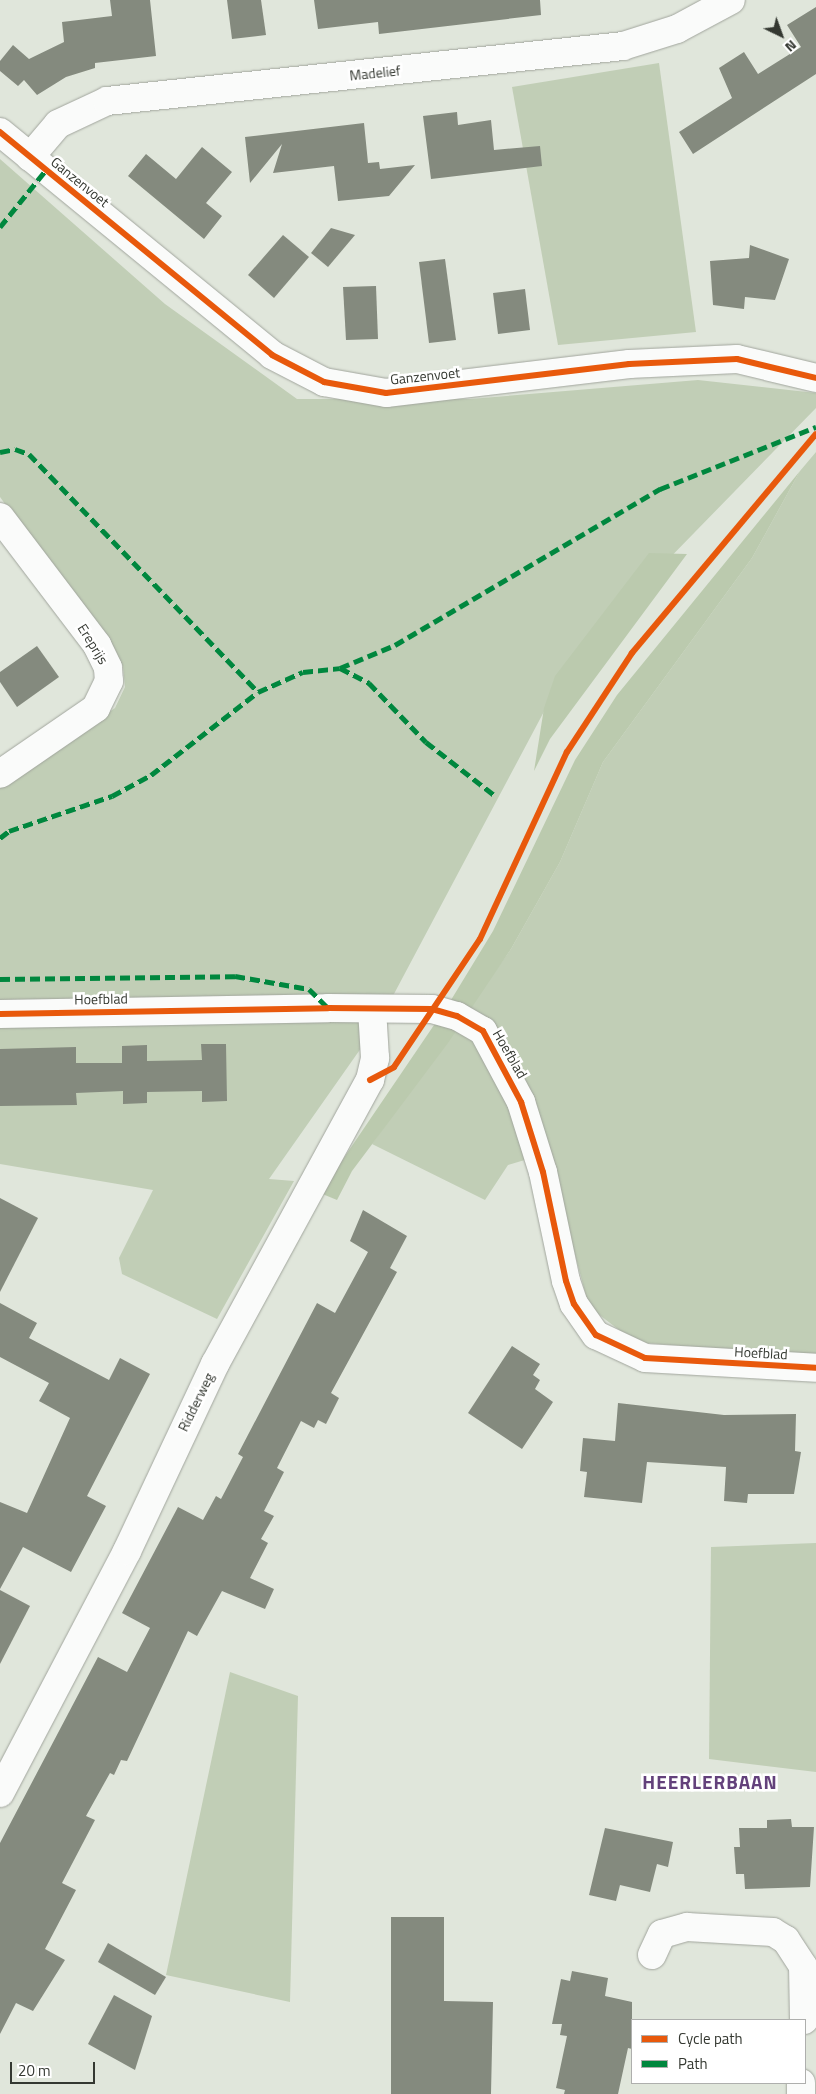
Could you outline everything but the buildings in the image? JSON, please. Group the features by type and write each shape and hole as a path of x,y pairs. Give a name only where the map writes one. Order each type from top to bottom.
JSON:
{"street":[{"name":"Madelief","path":"30,157 58,124 107,101 623,46 676,29 732,0"},
{"name":"Ganzenvoet","path":"0,132 272,355 324,382 386,392 630,364 737,359 816,378"},
{"name":"Ereprijs","path":"0,517 97,645 108,668 109,681 96,708 0,774"},
{"name":"Hoefblad","path":"0,1014 328,1008 432,1009 456,1016 483,1031 504,1066 534,1139 568,1288 583,1321 596,1335 645,1358 816,1368"},
{"name":"Ridderweg","path":"0,1793 127,1551 215,1364 370,1080 375,1058 372,1009"},
{"path":"652,1955 662,1934 687,1927 773,1932 786,1940 803,1966 804,2019"}],"green space":[{"path":"659,63 696,332 558,345 512,87"},
{"path":"0,159 165,304 297,399 470,399 698,380 816,393 816,408 573,657 378,1024 269,1179 294,1181 217,1319 122,1274 119,1258 153,1190 0,1164 0,787 115,708 125,687 123,666 0,497"},
{"path":"816,452 816,1357 635,1342 589,1307 548,1153 508,1165 485,1200 372,1144 511,949 560,862 603,762 752,558 800,471"},
{"path":"800,471 752,558 603,762 560,862 511,949 448,1043 352,1171 337,1200 320,1193 451,1000 493,931 575,760 617,695"},
{"path":"649,553 687,554 550,739 534,771 544,708 555,676"},
{"path":"816,1543 816,1772 709,1759 711,1547"},
{"path":"230,1672 298,1696 290,2002 166,1975"}],"marked path":[{"path":"0,227 46,170"},
{"path":"0,838 9,831 112,796 151,775 258,692 303,672 340,668 395,645 660,489 816,427"},
{"path":"0,452 15,449 29,454 258,692"},
{"path":"340,668 369,683 426,742 494,795"},
{"path":"0,979 235,976 309,989 328,1008"}],"cycle path":[{"path":"0,132 272,355 324,382 386,393 629,364 737,359 816,378"},
{"path":"370,1080 394,1067 480,939 567,752 632,653 816,434"},
{"path":"0,1014 328,1008 432,1009 457,1016 483,1031 521,1102 543,1172 566,1281 574,1304 596,1335 645,1358 816,1368"}],"district":[{"name":"HEERLERBAAN","path":"710,1782"}]}
